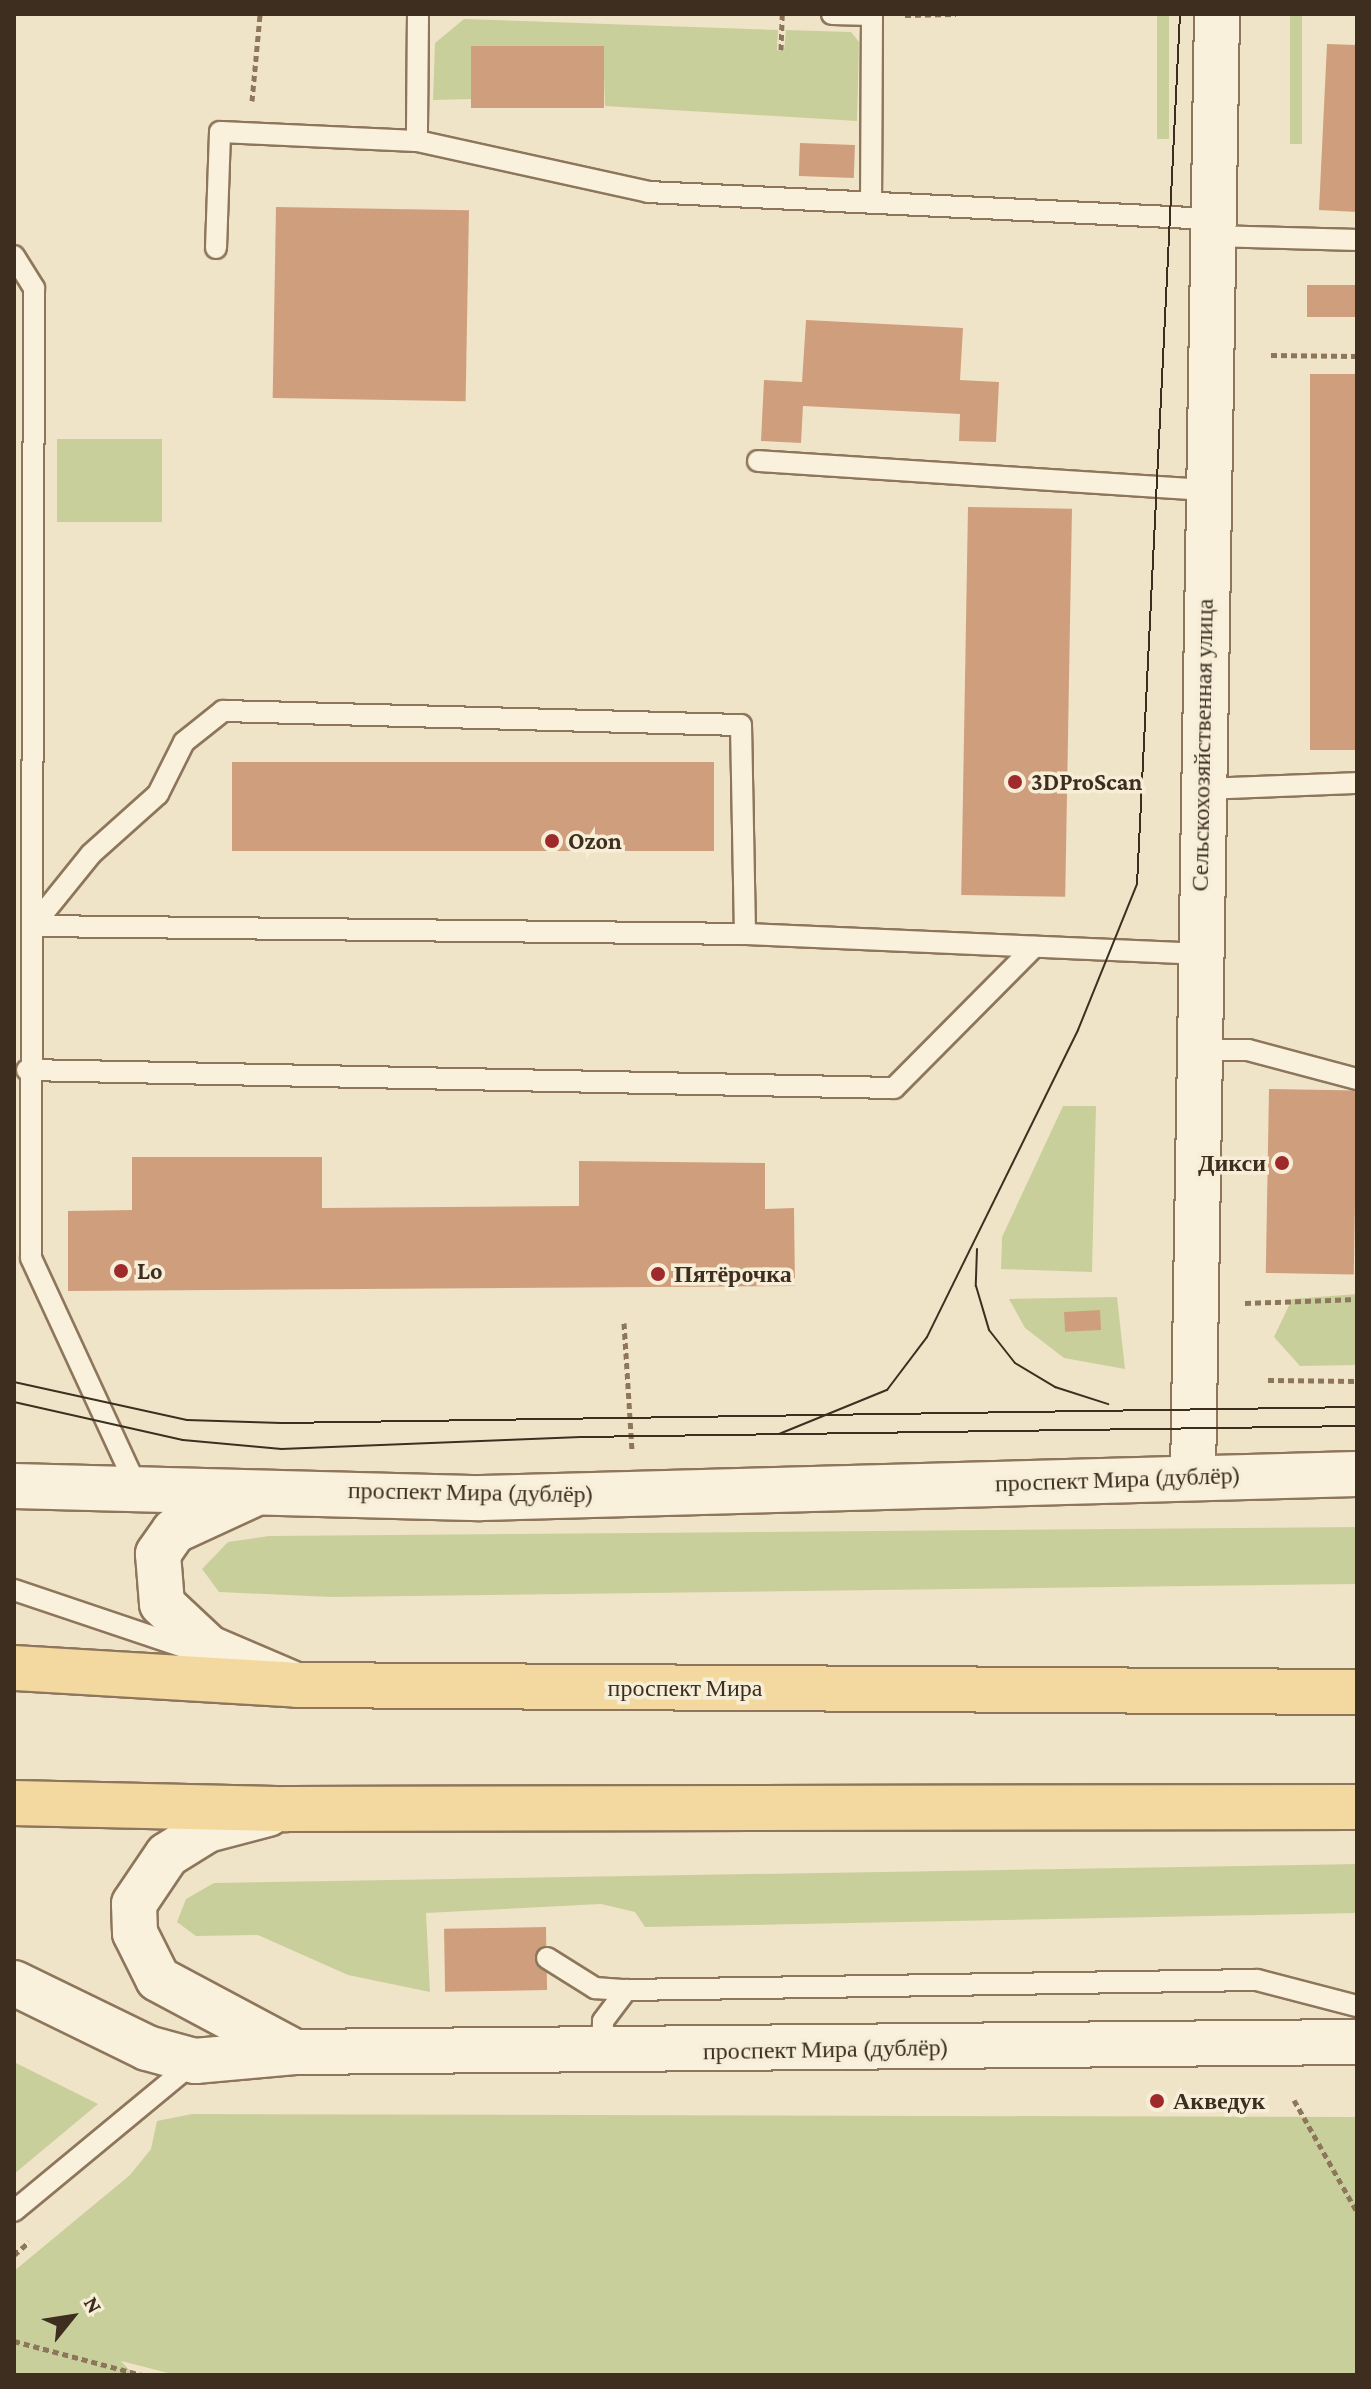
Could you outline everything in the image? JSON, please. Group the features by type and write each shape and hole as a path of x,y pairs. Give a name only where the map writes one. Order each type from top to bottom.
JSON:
{"main road":[{"name":"Сельскохозяйственная улица","path":"1193,1476 1201,789 1217,14"},
{"name":"проспект Мира (дублёр)","path":"14,1486 136,1485 481,1498 1193,1476 1357,1474"},
{"name":"проспект Мира (дублёр)","path":"297,1685 209,1648 175,1624 157,1579 158,1554 174,1531 204,1512 252,1495 304,1490"},
{"name":"проспект Мира","path":"14,1668 297,1685 1357,1692"},
{"path":"14,1803 287,1809 1357,1807"},
{"name":"проспект Мира (дублёр)","path":"287,1809 207,1830 167,1855 134,1904 135,1933 158,1979 295,2052"},
{"name":"проспект Мира (дублёр)","path":"14,1983 147,2048 195,2061 295,2052 1357,2042"}],"lane":[{"path":"417,141 418,14"},
{"path":"832,14 872,15 871,203"},
{"path":"216,248 220,132 417,141 648,192 871,203 1213,228 1297,238 1357,240"},
{"path":"14,256 34,288 33,926 27,1070 31,1258 136,1485"},
{"path":"758,461 1207,490"},
{"path":"33,926 91,854 158,794 184,742 223,711 741,725 745,934"},
{"path":"1201,789 1357,783"},
{"path":"33,926 745,934 1200,954"},
{"path":"27,1070 894,1088 1034,947"},
{"path":"1199,1050 1248,1050 1357,1079"},
{"path":"14,1590 297,1685"},
{"path":"547,1958 595,1988 626,1990 1257,1980 1357,2006"},
{"path":"602,2051 603,2021 626,1990"},
{"path":"14,2211 195,2061"}],"path":[{"path":"249,133 260,14"},
{"path":"781,50 782,14"},
{"path":"872,15 956,14"},
{"path":"1271,355 1357,356"},
{"path":"1245,1303 1357,1299"},
{"path":"624,1323 632,1449"},
{"path":"1268,1380 1357,1381"},
{"path":"1294,2100 1357,2212"},
{"path":"14,2341 142,2375"}],"green space":[{"path":"1157,14 1169,14 1169,139 1157,139"},
{"path":"1290,14 1302,14 1302,144 1290,144"},
{"path":"464,19 778,30 777,50 784,51 786,30 851,32 859,42 857,121 605,106 603,47 472,46 473,99 433,100 435,43"},
{"path":"57,439 162,439 162,522 57,522"},
{"path":"1063,1106 1096,1106 1092,1272 1001,1269 1002,1237"},
{"path":"1357,1294 1357,1365 1300,1366 1274,1337 1292,1299"},
{"path":"1117,1297 1125,1369 1064,1358 1025,1328 1009,1299"},
{"path":"1357,1527 1357,1584 331,1597 219,1592 202,1569 228,1542 269,1536"},
{"path":"1357,1864 1357,1913 645,1927 635,1912 601,1904 426,1913 430,1992 348,1975 258,1935 196,1936 177,1922 186,1899 214,1883"},
{"path":"14,2062 98,2104 14,2174"},
{"path":"192,2114 1357,2117 1357,2375 176,2375 121,2361 134,2375 14,2375 14,2271 130,2175 151,2149 157,2121"}],"building":[{"path":"1327,44 1357,45 1357,212 1319,210"},
{"path":"471,46 604,46 604,108 471,108"},
{"path":"800,143 855,145 854,178 799,176"},
{"path":"276,207 469,210 466,401 273,398"},
{"path":"1307,285 1357,285 1357,317 1307,317"},
{"path":"806,320 963,328 960,380 999,382 996,442 959,441 960,414 803,406 801,443 761,441 764,380 802,382"},
{"path":"1310,374 1357,374 1357,750 1310,750"},
{"path":"968,507 1072,509 1065,897 961,895"},
{"path":"232,762 714,762 714,851 232,851"},
{"path":"1269,1089 1357,1091 1354,1275 1266,1273"},
{"path":"132,1157 322,1157 322,1208 579,1206 579,1161 765,1163 765,1209 794,1208 795,1286 68,1291 68,1211 132,1210"},
{"path":"1100,1310 1101,1330 1065,1332 1064,1312"},
{"path":"546,1927 547,1990 445,1992 444,1929"}],"tram line":[{"path":"779,1434 887,1390 927,1337 1078,1030 1137,884 1180,14"},
{"path":"977,1249 976,1286 989,1330 1015,1363 1055,1387 1108,1404"},
{"path":"14,1382 187,1420 281,1423 1357,1407"},
{"path":"14,1402 183,1440 282,1449 580,1437 1357,1426"}],"place":[{"name":"3DProScan","path":"1015,782"},
{"name":"Ozon","path":"552,841"},
{"name":"Дикси","path":"1282,1163"},
{"name":"Lo","path":"121,1271"},
{"name":"Пятёрочка","path":"658,1274"},
{"name":"Акведук","path":"1157,2101"}]}
